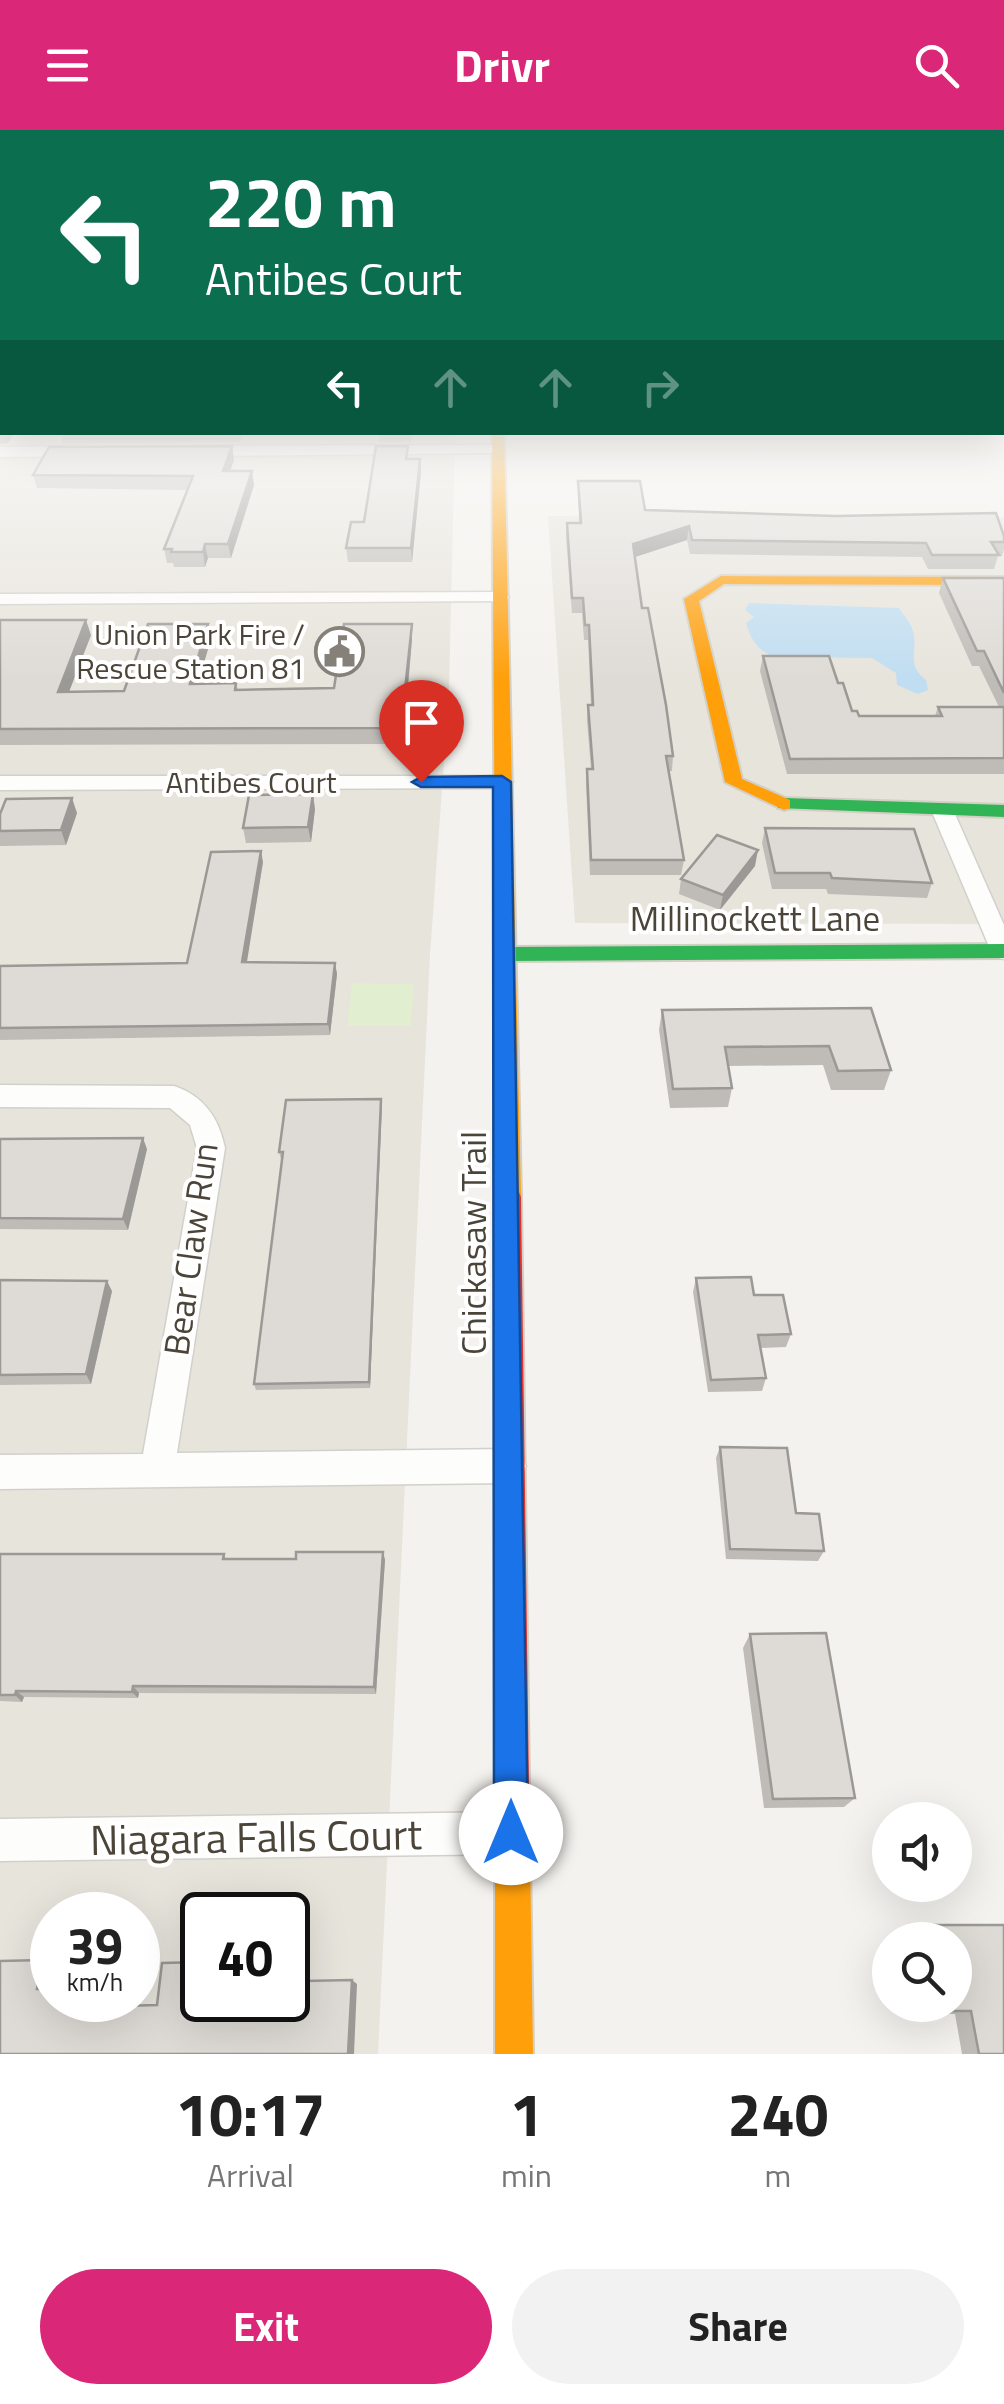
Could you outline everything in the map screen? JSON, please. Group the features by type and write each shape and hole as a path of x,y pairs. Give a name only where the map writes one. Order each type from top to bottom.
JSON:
{"street":[{"name":"Chickasaw Trail","path":"499,501 514,2054"},
{"path":"1004,581 720,580 692,599 734,782 790,807 1004,810"},
{"path":"0,599 500,597"},
{"name":"Antibes Court","path":"0,783 502,782"},
{"path":"943,812 1003,951"},
{"name":"Millinockett Lane","path":"506,954 1003,951"},
{"name":"Bear Claw Run","path":"0,1096 174,1097 192,1106 206,1120 211,1148 158,1471"},
{"path":"0,1472 509,1466"},
{"name":"Niagara Falls Court","path":"0,1840 511,1833"}],"shaded area":[{"path":"0,501 453,501 449,692 430,955 378,2054 0,2054"},
{"path":"548,516 1004,517 1004,924 575,923"}],"green space":[{"path":"352,983 414,984 411,1026 347,1026"}],"water":[{"path":"749,603 899,608 912,628 914,662 928,690 918,694 897,685 896,673 872,658 773,657 750,634 746,623 754,617 745,610"}],"building":[{"path":"183,501 242,501 228,544 205,544 203,552 164,549"},
{"path":"367,501 416,501 411,548 346,548 351,522 364,522"},
{"path":"579,501 643,501 645,510 836,516 996,513 1004,542 991,542 999,555 932,555 926,543 692,540 689,526 633,544 642,608 648,608 666,705 673,756 666,756 684,860 591,860 587,769 593,769 588,705 593,705 589,625 585,625 583,598 572,598 567,523 581,523"},
{"path":"943,578 1004,578 1004,693 984,651 977,651"},
{"path":"0,620 86,620 58,692 124,691 148,624 208,624 190,684 236,683 235,690 334,688 344,624 412,624 405,690 411,690 409,723 389,723 388,728 0,729"},
{"path":"763,656 829,656 852,711 859,716 942,716 938,707 1004,707 1004,758 790,759"},
{"path":"313,794 308,827 243,828 249,795"},
{"path":"72,798 61,830 0,831 0,814 6,799"},
{"path":"765,828 914,829 932,883 832,878 830,873 775,873"},
{"path":"717,835 758,850 723,895 681,879"},
{"path":"261,851 242,962 335,963 328,1024 0,1028 0,966 187,963 211,852"},
{"path":"871,1008 891,1070 838,1071 829,1046 725,1047 732,1088 673,1089 662,1010"},
{"path":"381,1099 369,1382 254,1384 286,1100"},
{"path":"143,1138 123,1219 0,1218 0,1139"},
{"path":"751,1277 754,1295 783,1295 791,1334 758,1335 766,1378 711,1380 696,1278"},
{"path":"0,1280 107,1281 86,1374 0,1375"},
{"path":"720,1447 787,1448 796,1513 819,1514 824,1551 730,1549"},
{"path":"296,1552 383,1552 374,1687 133,1686 132,1692 16,1691 15,1695 0,1695 0,1554 224,1554 223,1559 296,1559"},
{"path":"826,1633 855,1798 773,1799 750,1634"},
{"path":"972,1925 1004,1925 1004,2054 979,2054 972,2016"},
{"path":"30,1960 30,2022 160,2022 162,1963 180,1963 180,2022 310,2022 310,1981 352,1980 348,2054 0,2054 0,1961"}],"traffic: fast":[{"path":"784,804 1004,811"},
{"path":"507,954 1004,951"}],"traffic: slow":[{"path":"499,501 509,1197"},
{"path":"784,804 734,782 691,599 721,580 1004,581"},
{"path":"512,1786 514,2054"}],"traffic: jam":[{"path":"509,1197 512,1786"}],"place":[{"name":"Union Park Fire / Rescue Station 81","path":"340,651"}],"route":[{"path":"421,782 502,782 511,1833"}]}
